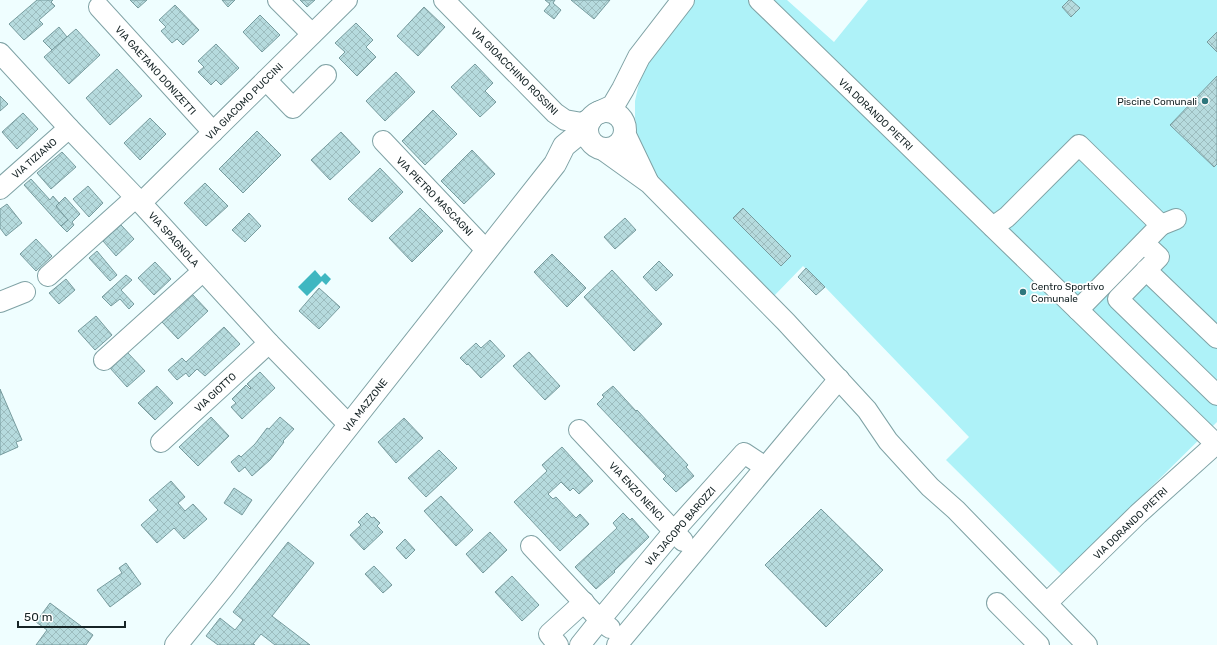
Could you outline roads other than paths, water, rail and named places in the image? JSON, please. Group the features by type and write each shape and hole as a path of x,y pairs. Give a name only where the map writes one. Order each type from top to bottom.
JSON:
{"main road":[{"name":"VIA MAZZONE","path":"181,643 349,425 555,164 564,146 581,132 594,116 613,106 638,57 684,0"},
{"name":"VIA MAZZONE","path":"555,164 573,151 587,147 609,150 620,145 623,140 625,128 630,116 630,98 638,57"},
{"path":"600,148 591,143 588,137 588,124 594,116 604,111 616,113 621,117 625,128"}],"street":[{"path":"278,0 312,34"},
{"name":"VIA GIACOMO PUCCINI","path":"48,276 138,200 213,132 347,0"},
{"name":"VIA GIOACCHINO ROSSINI","path":"444,0 555,113 565,120 582,123 594,116"},
{"name":"VIA DORANDO PIETRI","path":"759,0 1216,443 1138,514 1047,603"},
{"name":"VIA GAETANO DONIZETTI","path":"99,7 213,132"},
{"name":"VIA SPAGNOLA","path":"0,53 269,342 349,425"},
{"path":"266,80 293,108 326,75"},
{"name":"VIA TIZIANO","path":"0,189 69,128"},
{"path":"625,128 649,183"},
{"name":"VIA PIETRO MASCAGNI","path":"383,142 487,251"},
{"path":"992,227 1007,217 1079,145 1168,222 1144,242 1078,310"},
{"path":"600,148 649,183 786,322 867,410 896,435 916,457 936,481 956,510 1087,645"},
{"path":"1144,242 1159,257 1118,300 1217,395"},
{"path":"1146,270 1217,338"},
{"path":"104,360 203,271"},
{"path":"0,302 25,292"},
{"name":"VIA GIOTTO","path":"161,442 269,342"},
{"path":"531,546 620,642 839,379"},
{"name":"VIA ENZO NENCI","path":"579,430 694,552"},
{"name":"VIA JACOPO BAROZZI","path":"580,645 674,531 744,453 765,467"},
{"path":"558,645 549,634 584,602"},
{"path":"997,603 1038,645"}],"place":[{"name":"Piscine Comunali","path":"1205,101"},
{"name":"Centro Sportivo Comunale","path":"1023,292"}]}
